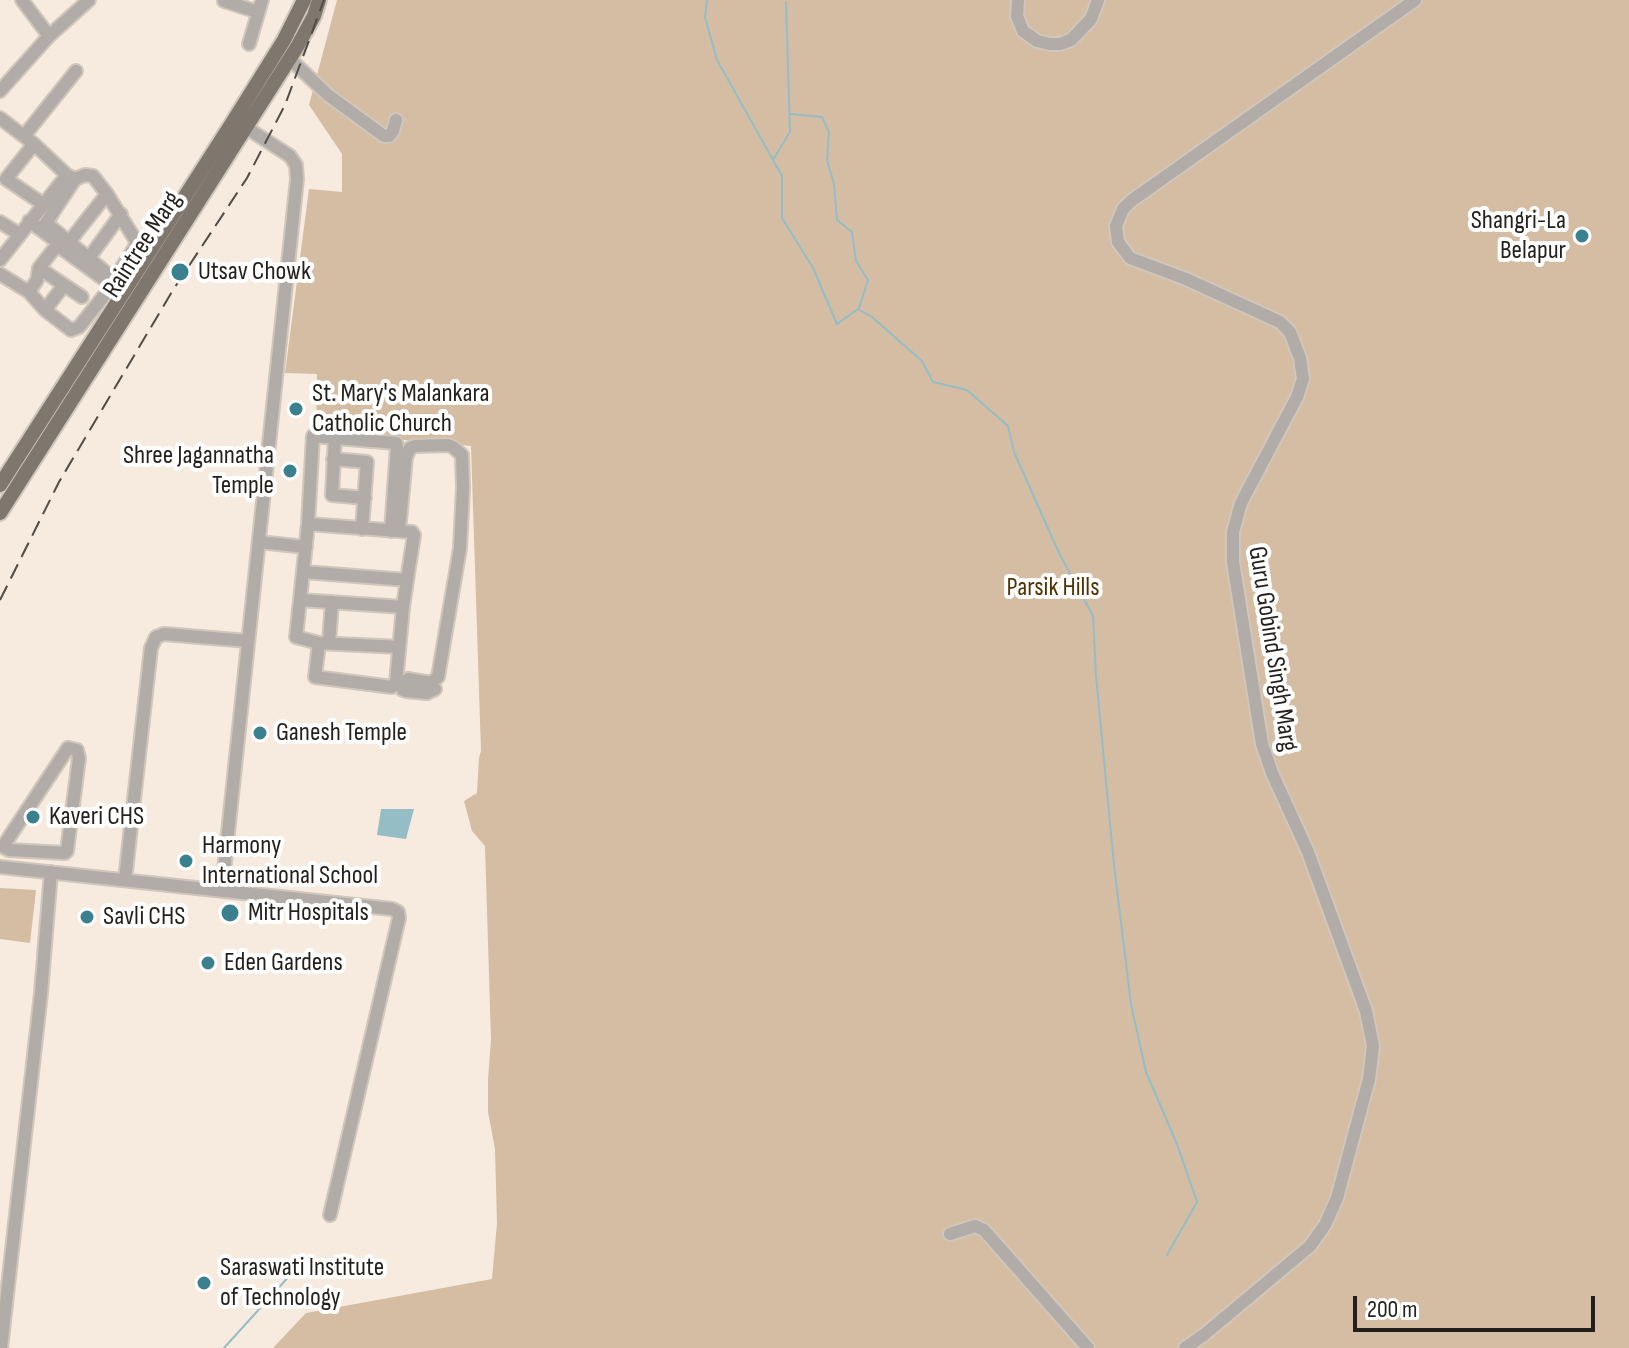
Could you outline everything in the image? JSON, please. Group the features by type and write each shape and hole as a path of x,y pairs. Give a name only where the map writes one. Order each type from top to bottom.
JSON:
{"main road":[{"name":"Raintree Marg","path":"0,513 240,124 304,0"},
{"name":"Raintree Marg","path":"0,485 240,124 290,59 314,16 319,0"}],"street":[{"path":"22,0 49,36"},
{"path":"0,91 49,36 89,0"},
{"path":"1018,0 1017,16 1023,31 1037,41 1060,44 1071,40 1091,19 1098,0"},
{"name":"Guru Gobind Singh Marg","path":"1185,1348 1318,1237 1337,1198 1369,1079 1373,1046 1366,1011 1308,852 1262,744 1233,562 1233,532 1241,503 1301,386 1303,367 1290,332 1280,322 1186,279 1130,258 1118,242 1116,226 1123,209 1131,201 1415,0"},
{"path":"224,1 260,6 249,44"},
{"path":"290,59 328,95 384,136 389,136 393,131 396,120"},
{"path":"0,260 36,212 71,177 85,175 93,176 121,214 136,241 135,247 117,275 109,275 89,258 56,241 36,212 6,179 76,71"},
{"path":"0,118 71,177"},
{"path":"222,890 297,172 290,156 240,124"},
{"path":"0,274 29,292 45,310 71,330 75,330 111,287 46,224 71,177"},
{"path":"0,185 47,221"},
{"path":"29,292 37,280 39,268 107,194"},
{"path":"89,258 121,214"},
{"path":"0,223 18,235"},
{"path":"39,268 82,297"},
{"path":"45,310 64,285"},
{"path":"395,531 396,443 313,436 304,572 296,637 324,643 399,647"},
{"path":"335,437 332,495 365,498"},
{"path":"395,531 410,448 453,447 462,455 462,519 438,677 431,683 408,679 403,686 406,691 431,693 435,689"},
{"path":"333,459 367,462 362,529"},
{"path":"308,524 412,532 414,535 396,683 392,687 315,677 332,602"},
{"path":"259,542 306,547"},
{"path":"304,572 407,580"},
{"path":"300,600 403,607"},
{"path":"125,880 151,648 156,637 164,634 248,641"},
{"path":"68,748 77,750 79,754 74,794 65,853 5,848 4,845 68,748"},
{"path":"0,867 398,912 330,1215"},
{"path":"1,1348 41,993 51,872"},
{"path":"950,1234 975,1226 984,1230 1088,1348"}],"green space":[{"name":"Parsik Hills","path":"337,0 1629,0 1629,1348 273,1348 306,1313 492,1279 497,1223 495,1149 488,1112 491,1040 485,846 472,831 464,801 477,793 481,751 471,446 316,432 317,374 285,373 309,189 342,192 342,154 309,105"},
{"path":"0,888 36,890 30,943 0,939"}],"water":[{"path":"381,809 414,809 406,839 377,835"}],"waterway":[{"path":"707,0 705,17 717,60 782,176 782,218 813,268 837,324 858,309 872,317 922,361 933,382 967,390 1008,426 1014,452 1059,553 1093,616 1114,865 1131,1004 1146,1072 1177,1144 1197,1202 1167,1255"},
{"path":"773,160 790,132 786,2"},
{"path":"790,114 822,117 829,132 827,160 834,184 837,220 852,232 856,261 868,280 859,308"},
{"path":"224,1348 292,1273"}],"railway":[{"path":"0,600 59,482 173,290 247,178 285,105 324,0"}],"place":[{"name":"Shangri-La Belapur","path":"1582,236"},
{"name":"Utsav Chowk","path":"180,272"},
{"name":"St. Mary's Malankara Catholic Church","path":"296,409"},
{"name":"Shree Jagannatha Temple","path":"290,471"},
{"name":"Ganesh Temple","path":"260,733"},
{"name":"Kaveri CHS","path":"33,817"},
{"name":"Harmony International School","path":"186,861"},
{"name":"Mitr Hospitals","path":"230,913"},
{"name":"Savli CHS","path":"87,917"},
{"name":"Eden Gardens","path":"208,963"},
{"name":"Saraswati Institute of Technology","path":"204,1283"}]}
